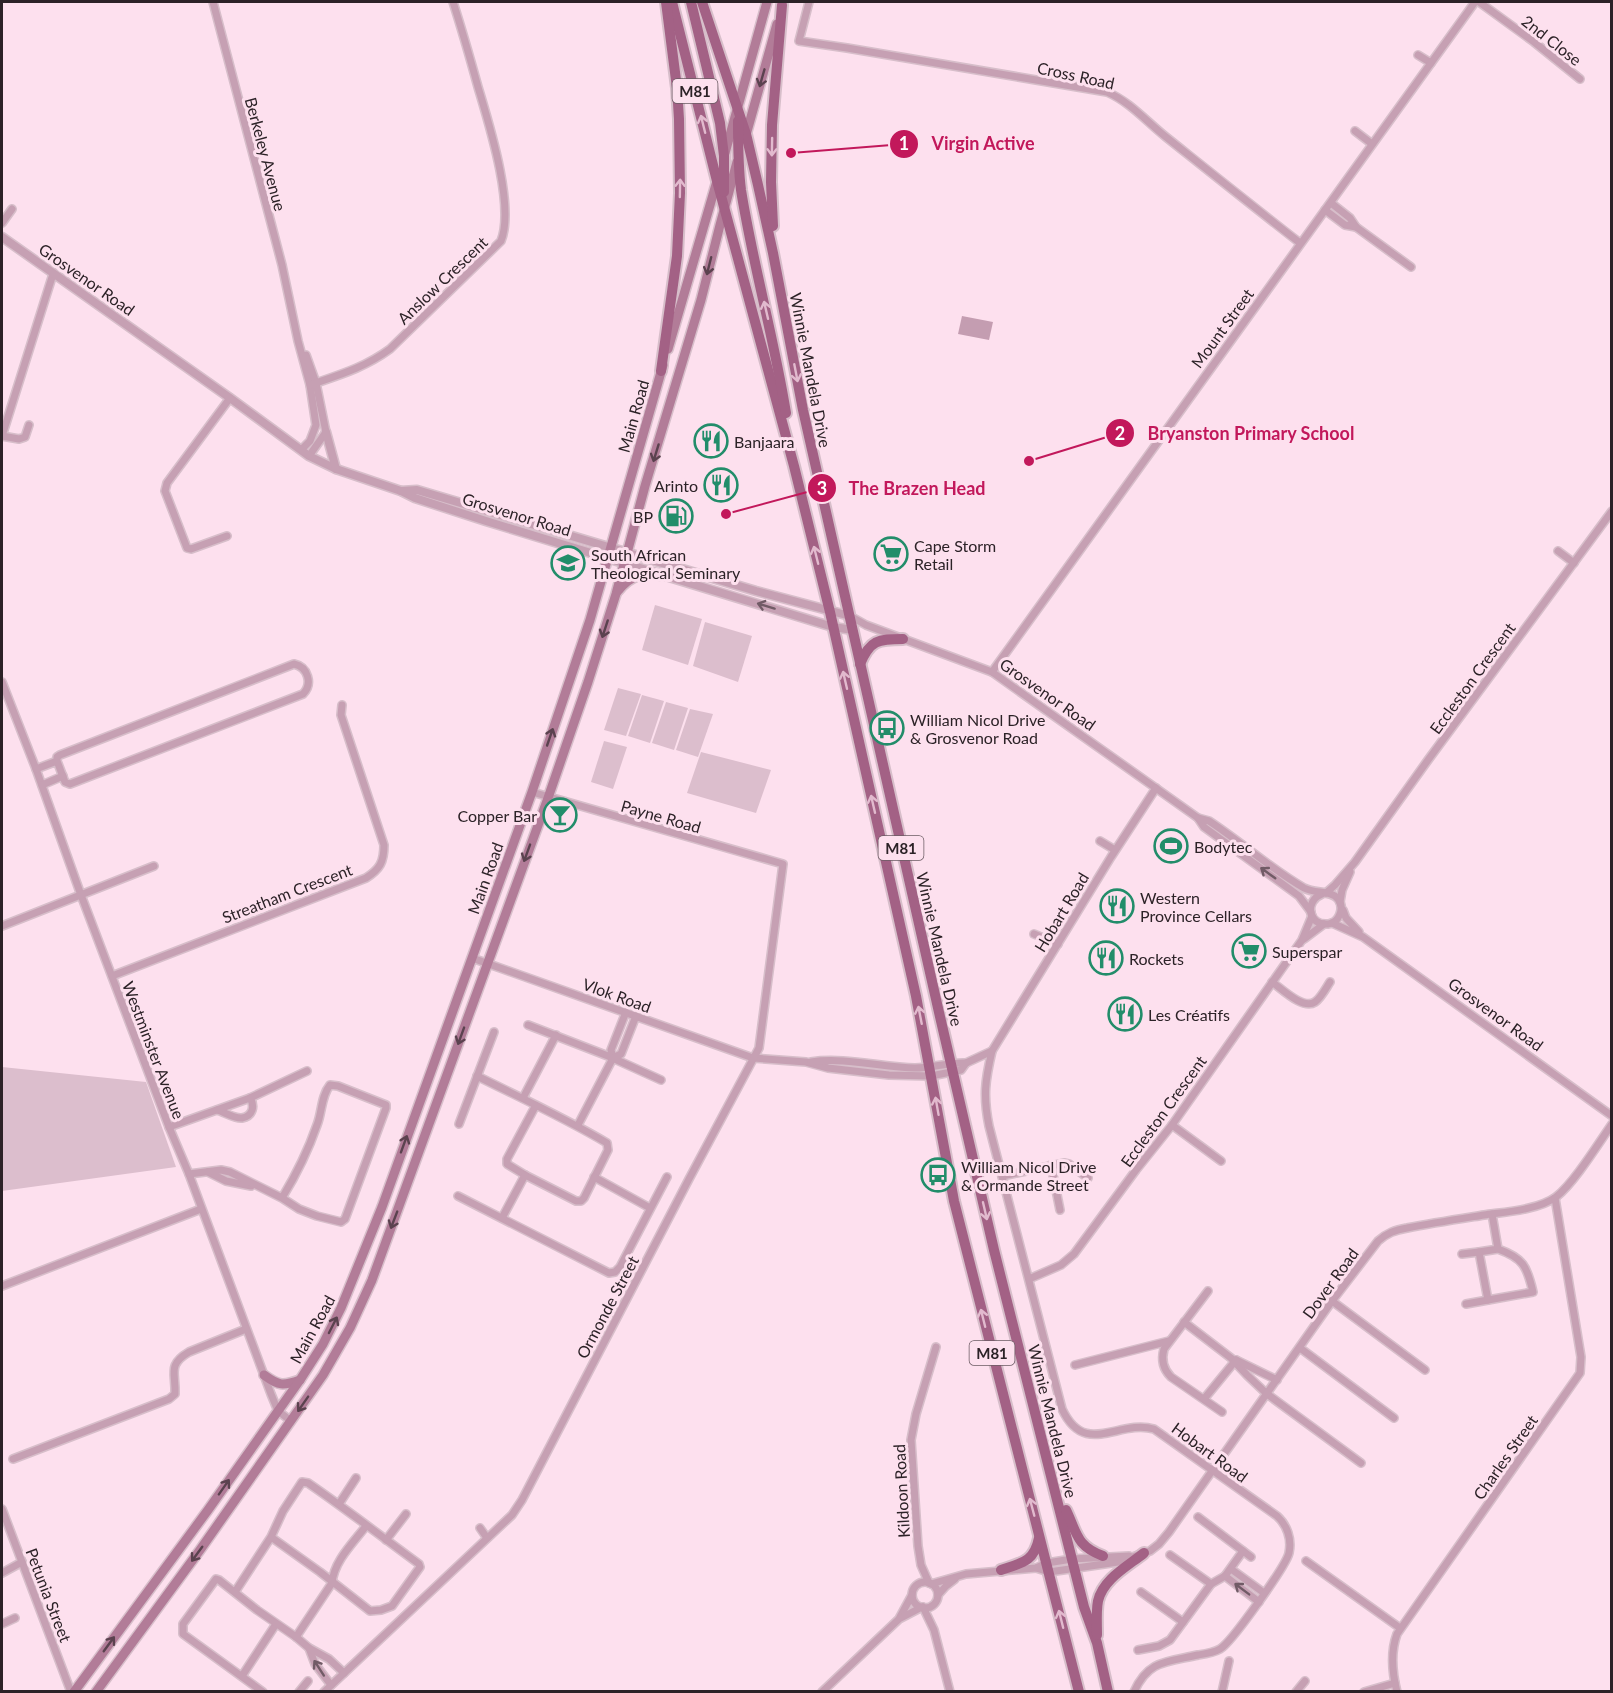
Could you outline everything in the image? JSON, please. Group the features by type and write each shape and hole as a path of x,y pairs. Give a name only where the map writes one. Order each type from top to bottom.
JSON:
{"main road":[{"path":"661,371 677,256 680,193 680,129 677,88 666,2"},
{"name":"Winnie Mandela Drive","path":"672,2 830,612 905,943 954,1201 1079,1692"},
{"path":"691,2 720,123 724,156 725,207"},
{"name":"Winnie Mandela Drive","path":"702,2 746,135 773,253 803,411 994,1250 1084,1607 1097,1643 1108,1692"},
{"name":"Main Road","path":"73,1692 202,1518 300,1380 336,1319 362,1259 532,792 590,620 767,2"},
{"path":"773,253 772,124 783,3"},
{"name":"Main Road","path":"96,1692 200,1550 323,1375 372,1280 588,682 616,594 645,486 701,300 738,159 783,3"},
{"path":"738,109 738,159 741,189 779,367 794,466"},
{"path":"616,594 627,581 640,575 669,576"},
{"path":"860,664 865,651 875,643 882,640 903,639"},
{"path":"264,1375 280,1385 300,1380"},
{"path":"1056,1491 1082,1544 1103,1556"},
{"path":"1001,1570 1026,1562 1036,1549 1040,1535"},
{"path":"1097,1643 1097,1604 1100,1593 1105,1585 1139,1555"}],"street":[{"name":"Berkeley Avenue","path":"213,2 282,265 298,341 326,432"},
{"name":"Anslow Crescent","path":"313,384 359,368 390,349 501,241 505,232 505,209 499,165 453,2"},
{"name":"Cross Road","path":"809,2 799,41 1107,92 1123,100 1300,243"},
{"name":"Mount Street","path":"992,672 1300,243 1477,2"},
{"name":"2nd Close","path":"1477,2 1534,42 1580,79"},
{"path":"1418,55 1431,63"},
{"path":"1355,131 1372,144"},
{"path":"1331,203 1354,222 1356,227"},
{"path":"2,223 12,209"},
{"path":"1325,210 1345,225 1356,227 1411,267"},
{"name":"Grosvenor Road","path":"2,237 309,456 336,469 401,491 417,490 626,557 850,616 866,625 992,672 1198,818 1204,827 1299,896 1311,914"},
{"path":"29,425 25,436 19,440 2,436 53,274"},
{"name":"Berkeley Avenue","path":"301,450 310,441 316,425 313,384"},
{"path":"227,536 191,549 187,548 165,491 167,483 230,398"},
{"path":"309,456 326,432"},
{"path":"326,432 336,469"},
{"name":"Eccleston Crescent","path":"1324,893 1335,885 1355,862 1611,511"},
{"path":"1558,551 1574,563"},
{"name":"Grosvenor Road","path":"626,557 669,576 833,627 853,630 866,625"},
{"path":"294,664 305,670 308,678 306,691 303,694 70,784 65,782 57,761 60,755 294,664"},
{"name":"Westminster Avenue","path":"2,682 278,1411"},
{"name":"Streatham Crescent","path":"112,976 366,878 379,868 384,856 384,845 341,715 342,705"},
{"path":"36,769 57,761"},
{"path":"42,785 63,776"},
{"name":"Hobart Road","path":"1134,1692 1141,1677 1156,1665 1220,1649 1230,1640 1280,1571 1289,1555 1290,1540 1286,1527 1276,1516 1154,1429 1136,1427 1093,1435 1074,1427 1066,1419 989,1126 984,1099 986,1076 992,1051 1115,850 1156,788"},
{"name":"Payne Road","path":"532,792 783,864"},
{"name":"Grosvenor Road","path":"1198,818 1209,820 1302,887 1313,892 1324,893"},
{"path":"1100,841 1115,850"},
{"name":"Eccleston Crescent","path":"1341,903 1342,890 1355,862"},
{"name":"Ormonde Street","path":"324,1692 512,1515 522,1500 760,1045 783,864"},
{"path":"2,926 154,866"},
{"path":"1324,893 1337,897 1341,903 1338,919 1328,924 1319,922 1311,914 1310,907 1314,898 1324,893"},
{"name":"Grosvenor Road","path":"1341,903 1346,918 1363,937 1611,1116"},
{"name":"Eccleston Crescent","path":"1029,1278 1061,1265 1074,1254 1172,1125 1302,940 1311,914"},
{"name":"Grosvenor Road","path":"1328,924 1363,937"},
{"name":"Eccleston Crescent","path":"1302,940 1328,924"},
{"path":"1034,934 1058,944"},
{"name":"Vlok Road","path":"472,958 753,1058 806,1062 828,1068 889,1075 930,1072"},
{"path":"1272,981 1305,1004 1313,1004 1330,982"},
{"path":"613,1058 611,1050 626,1012"},
{"path":"578,1125 613,1058 621,1054 636,1016"},
{"path":"528,1025 613,1058 661,1080"},
{"path":"459,1124 494,1032"},
{"path":"523,1098 556,1035"},
{"path":"930,1072 952,1068 961,1070 966,1064 992,1051"},
{"path":"169,1127 250,1098 307,1071"},
{"path":"477,1076 578,1125 608,1144 608,1150 584,1198 577,1202 509,1166 507,1159 536,1105"},
{"path":"189,1174 207,1171 226,1181 256,1186 304,1211 344,1221 386,1106 338,1086 330,1085 325,1092 315,1131 282,1198"},
{"path":"217,1110 245,1117 253,1109 253,1102 250,1098"},
{"path":"1555,1198 1580,1168 1611,1124"},
{"path":"1172,1125 1221,1161"},
{"path":"1002,1176 1067,1163 1088,1178"},
{"path":"1051,1165 1060,1210"},
{"path":"502,1218 525,1175"},
{"path":"594,1177 650,1208"},
{"path":"458,1196 609,1273 615,1272 620,1267 667,1177"},
{"name":"Dover Road","path":"1074,1564 1109,1564 1156,1547 1332,1301 1372,1247 1385,1235 1407,1228 1540,1205 1555,1198"},
{"name":"Charles Street","path":"1397,1692 1392,1650 1400,1628 1580,1373 1581,1357 1555,1198"},
{"path":"2,1286 201,1209"},
{"path":"1492,1214 1498,1249"},
{"path":"1462,1254 1498,1249 1520,1259 1529,1275 1533,1292 1466,1304"},
{"path":"1479,1252 1488,1300"},
{"path":"1208,1291 1169,1341 1162,1360 1166,1372 1222,1412"},
{"path":"1332,1301 1425,1370"},
{"path":"1184,1322 1234,1360 1277,1380"},
{"path":"13,1459 169,1399 175,1394 173,1374 182,1357 246,1329"},
{"path":"1075,1365 1169,1341"},
{"name":"Kildoon Road","path":"930,1583 921,1565 916,1534 911,1440 916,1414 936,1347"},
{"path":"1300,1348 1394,1418"},
{"path":"1234,1360 1247,1376 1267,1394 1361,1463"},
{"path":"1203,1399 1234,1360"},
{"path":"278,1411 291,1421"},
{"path":"339,1504 356,1478"},
{"path":"235,1592 271,1537 283,1510 301,1482 308,1483 339,1504 420,1566 392,1606 369,1611 271,1537"},
{"name":"Petunia Street","path":"2,1509 73,1692"},
{"path":"386,1540 406,1514"},
{"path":"1198,1517 1251,1557"},
{"path":"296,1637 332,1583 335,1569 366,1526"},
{"path":"480,1528 487,1538"},
{"path":"1138,1650 1170,1640 1211,1584 1225,1576 1243,1551"},
{"path":"899,1619 915,1587 925,1582 930,1583 966,1574 1074,1564 1103,1556 1139,1555"},
{"path":"1170,1555 1211,1584"},
{"path":"1306,1561 1400,1628"},
{"path":"2,1573 22,1562"},
{"name":"Kildoon Road","path":"918,1584 921,1565"},
{"path":"1231,1569 1264,1593"},
{"path":"934,1630 934,1604 938,1595 949,1583 966,1574"},
{"path":"1225,1576 1259,1602"},
{"path":"263,1692 186,1637 182,1631 183,1624 216,1580 309,1648 329,1659 344,1673"},
{"path":"930,1583 936,1588 938,1595"},
{"path":"1141,1592 1183,1622"},
{"path":"912,1594 934,1630 950,1692"},
{"path":"822,1692 899,1619 922,1607 934,1604"},
{"path":"2,1624 15,1618"},
{"path":"242,1676 276,1624"},
{"path":"309,1648 315,1664 332,1685"},
{"path":"1222,1692 1229,1661"},
{"path":"299,1692 308,1681"},
{"path":"1296,1692 1305,1681"},
{"path":"1364,1692 1395,1683"}],"shaded area":[{"path":"962,316 993,322 989,340 958,334"},
{"path":"655,605 702,619 688,665 642,650"},
{"path":"705,622 752,636 738,682 693,666"},
{"path":"618,688 641,694 626,736 604,730"},
{"path":"642,695 664,701 650,743 628,736"},
{"path":"666,702 688,708 674,750 652,743"},
{"path":"690,709 713,714 698,757 676,750"},
{"path":"604,741 627,747 613,789 591,782"},
{"path":"701,752 771,770 756,813 687,793"},
{"path":"2,1067 146,1082 176,1167 2,1191"}],"place":[{"name":"Virgin Active","path":"791,153"},
{"name":"Banjaara","path":"711,441"},
{"name":"Bryanston Primary School","path":"1029,461"},
{"name":"Arinto","path":"721,485"},
{"name":"The Brazen Head","path":"726,514"},
{"name":"BP","path":"676,516"},
{"name":"Cape Storm Retail","path":"891,554"},
{"name":"South African Theological Seminary","path":"568,563"},
{"name":"William Nicol Drive & Grosvenor Road","path":"887,728"},
{"name":"Copper Bar","path":"560,815"},
{"name":"Bodytec","path":"1171,846"},
{"name":"Western Province Cellars","path":"1117,906"},
{"name":"Superspar","path":"1249,951"},
{"name":"Rockets","path":"1106,958"},
{"name":"Les Créatifs","path":"1125,1014"},
{"name":"William Nicol Drive & Ormande Street","path":"938,1175"}]}
